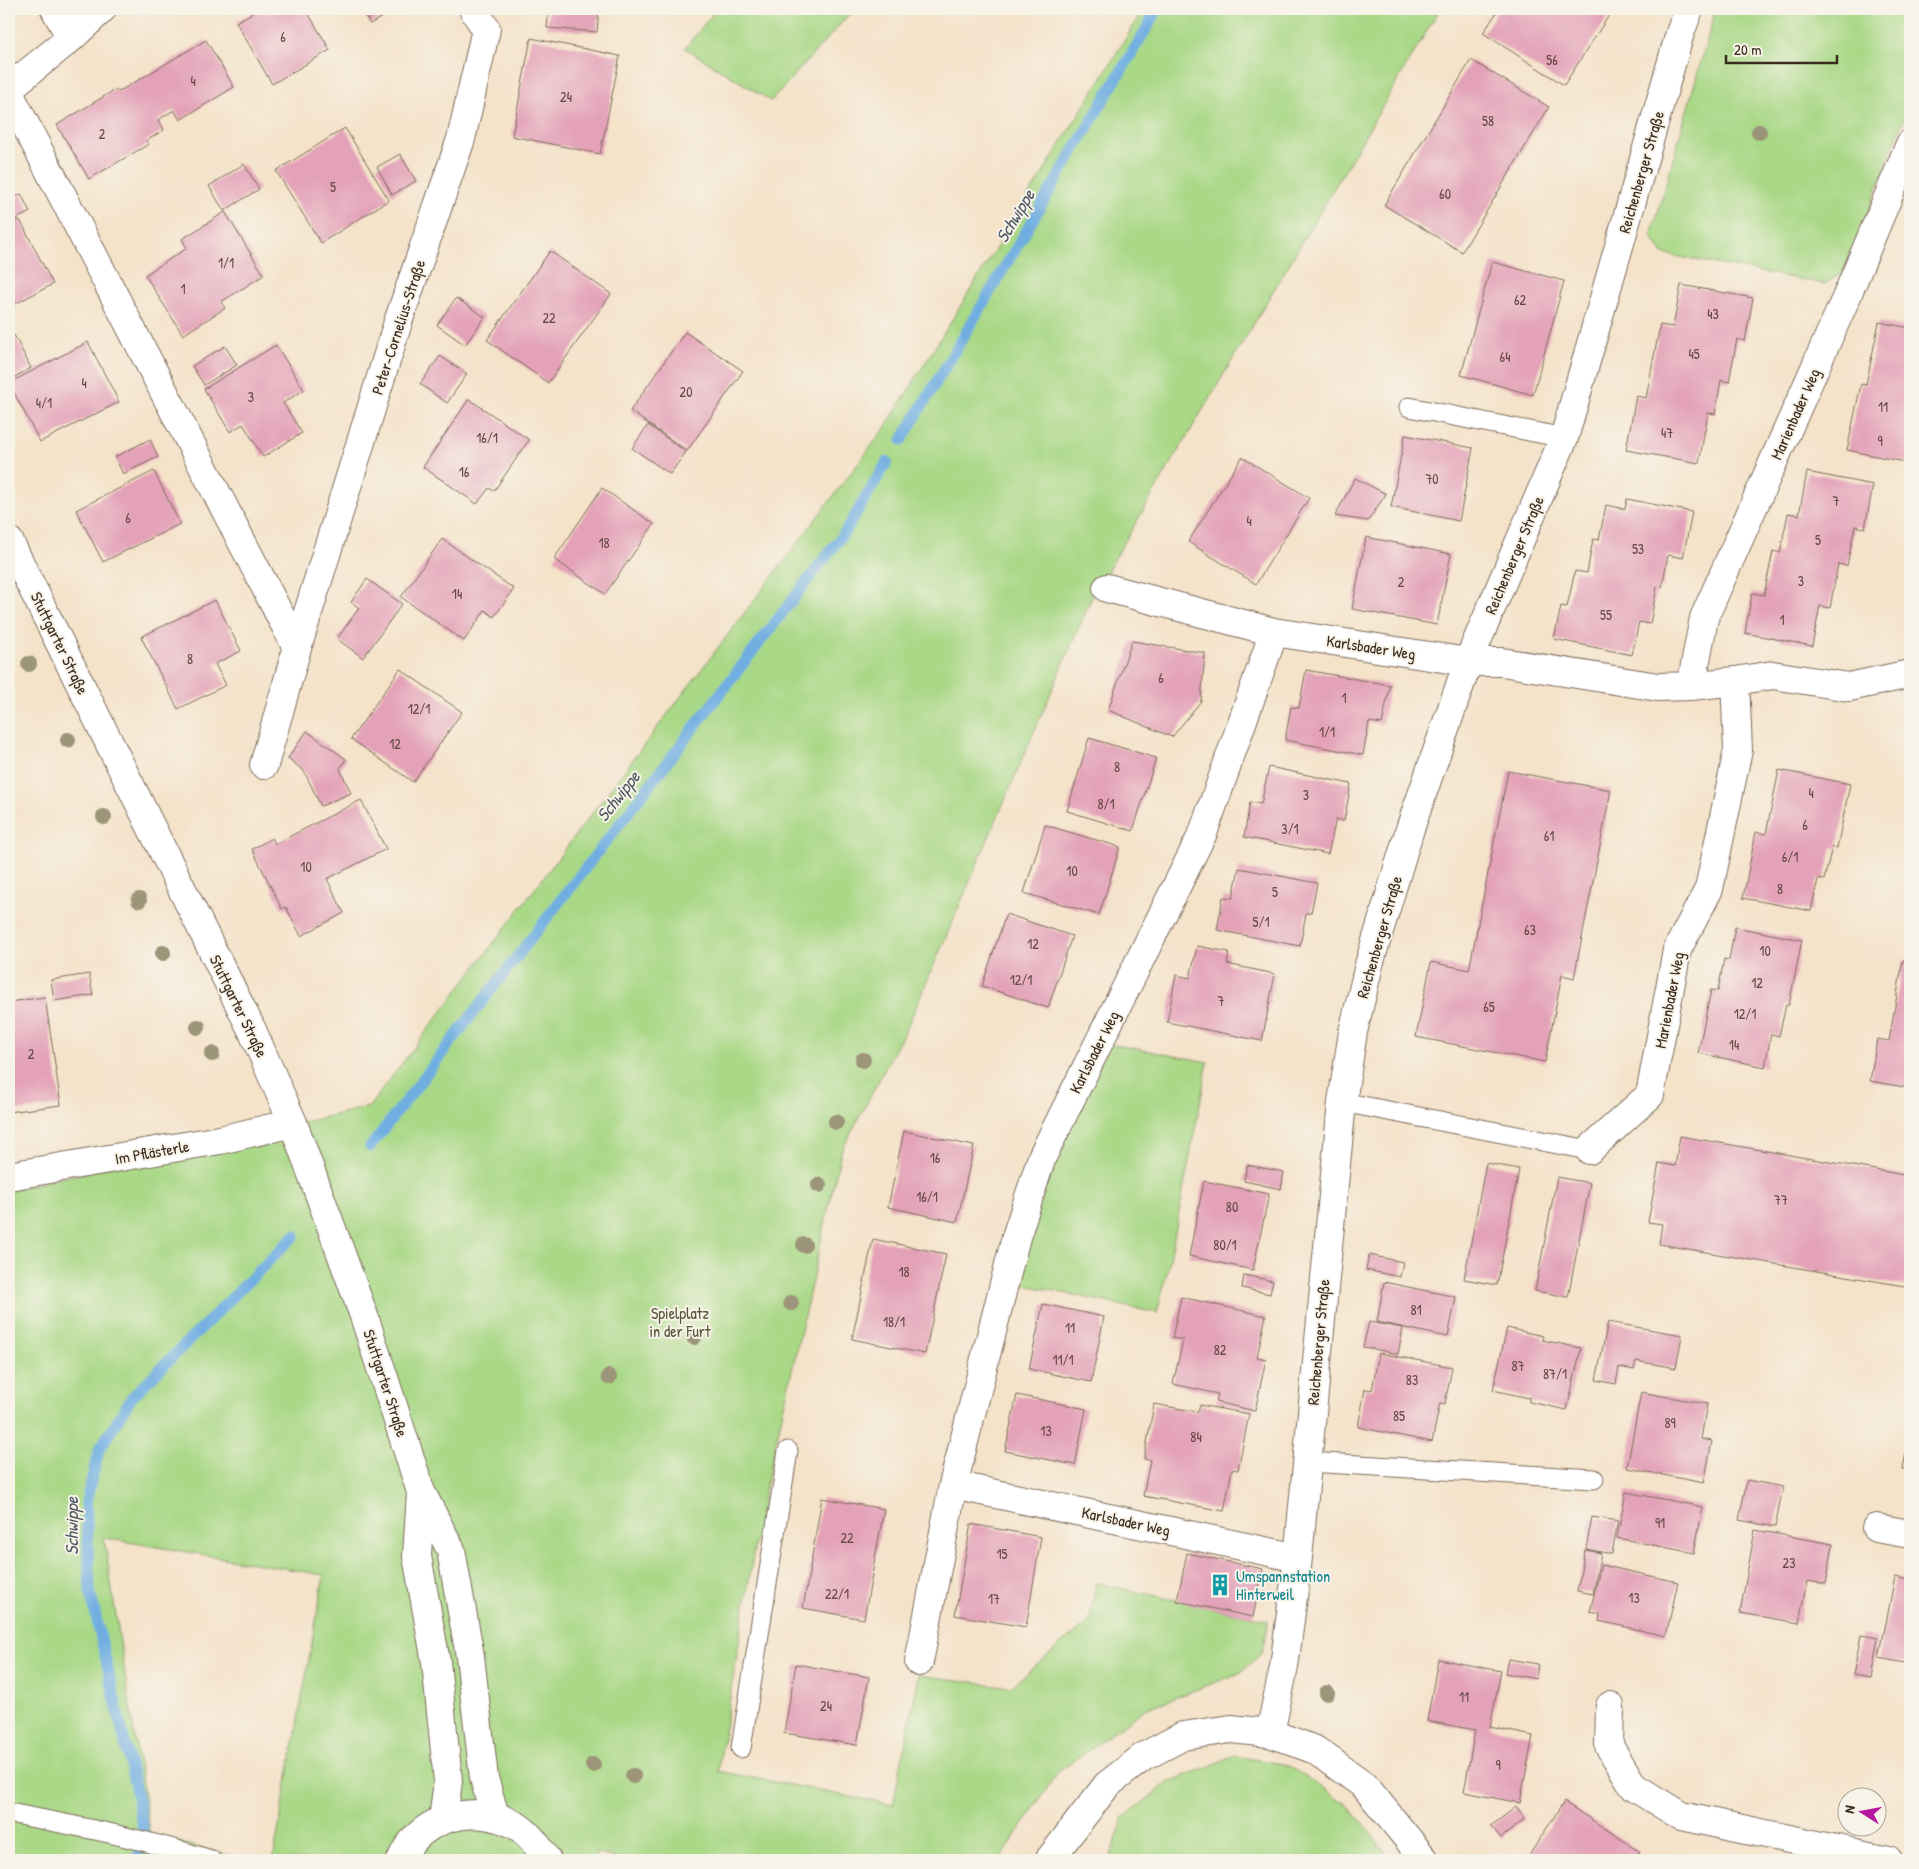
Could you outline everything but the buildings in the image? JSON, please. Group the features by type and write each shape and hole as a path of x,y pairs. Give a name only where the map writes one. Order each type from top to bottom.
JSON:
{"street":[{"path":"55,9 71,38"},
{"path":"9,88 71,38 102,9"},
{"name":"Peter-Cornelius-Straße","path":"264,765 297,648 399,319 461,140 486,29 472,9"},
{"name":"Reichenberger Straße","path":"1270,1733 1284,1667 1298,1558 1342,1102 1353,1032 1370,961 1410,829 1468,662 1564,438 1680,34 1689,9"},
{"path":"9,93 297,648"},
{"name":"Marienbader Weg","path":"1691,686 1704,618 1846,298 1910,144"},
{"name":"Stuttgarter Straße","path":"9,541 252,1030 293,1123 364,1316 421,1492 451,1550 470,1656 484,1778 495,1816"},
{"name":"Karlsbader Weg","path":"1107,588 1274,632 1468,662"},
{"name":"Karlsbader Weg","path":"919,1662 953,1485 1016,1238 1042,1158 1203,834 1274,632"},
{"path":"1468,662 1502,662 1658,687 1691,686 1773,674 1849,687 1910,674"},
{"name":"Marienbader Weg","path":"1589,1150 1650,1095 1677,950 1709,889 1738,750 1735,681"},
{"name":"Im Pflästerle","path":"9,1176 220,1140 293,1123"},
{"name":"Karlsbader Weg","path":"953,1485 1298,1558"},
{"name":"Stuttgarter Straße","path":"421,1492 417,1556 436,1662 448,1781 443,1819"},
{"path":"1876,1528 1910,1534"},
{"path":"1610,1706 1609,1746 1634,1787 1680,1816 1888,1860"},
{"path":"1049,1860 1108,1785 1143,1757 1183,1736 1231,1728 1270,1733 1315,1750 1364,1785 1425,1860"},
{"path":"401,1860 412,1841 427,1828 443,1819 469,1814 495,1816 517,1826 535,1842 547,1860"},
{"path":"1075,1860 1080,1822"}],"lane":[{"path":"1409,407 1564,438"},
{"path":"1342,1102 1589,1150"},
{"path":"741,1748 788,1451"},
{"path":"1308,1462 1594,1479"},
{"path":"9,1812 162,1845 211,1860"}],"green space":[{"path":"717,9 854,9 771,101 685,48"},
{"name":"Spielplatz in der Furt","path":"1144,9 1440,9 1092,597 909,1023 841,1152 760,1513 718,1771 893,1805 919,1675 1011,1687 1090,1620 1096,1583 1268,1620 1262,1653 1240,1673 1145,1709 1057,1773 1000,1860 623,1860 596,1853 595,1860 273,1860 324,1575 104,1538 150,1835 248,1860 9,1860 9,1190 369,1107 885,428"},
{"path":"1716,9 1910,9 1910,103 1845,271 1825,284 1663,254 1651,236"},
{"path":"1110,1044 1208,1062 1169,1264 1157,1313 1016,1283 1039,1201 1069,1125"},
{"path":"1235,1756 1288,1765 1348,1805 1392,1860 1109,1860 1124,1817 1169,1782"}],"waterway":[{"name":"Schwippe","path":"902,440 1158,9"},
{"name":"Schwippe","path":"370,1147 845,532 887,462"},
{"name":"Schwippe","path":"143,1830 136,1791 90,1591 86,1502 99,1450 132,1397 295,1235"},
{"name":"Schwippe","path":"137,1860 138,1855"}],"place":[{"name":"Umspannstation Hinterweil","path":"1220,1585"}]}
